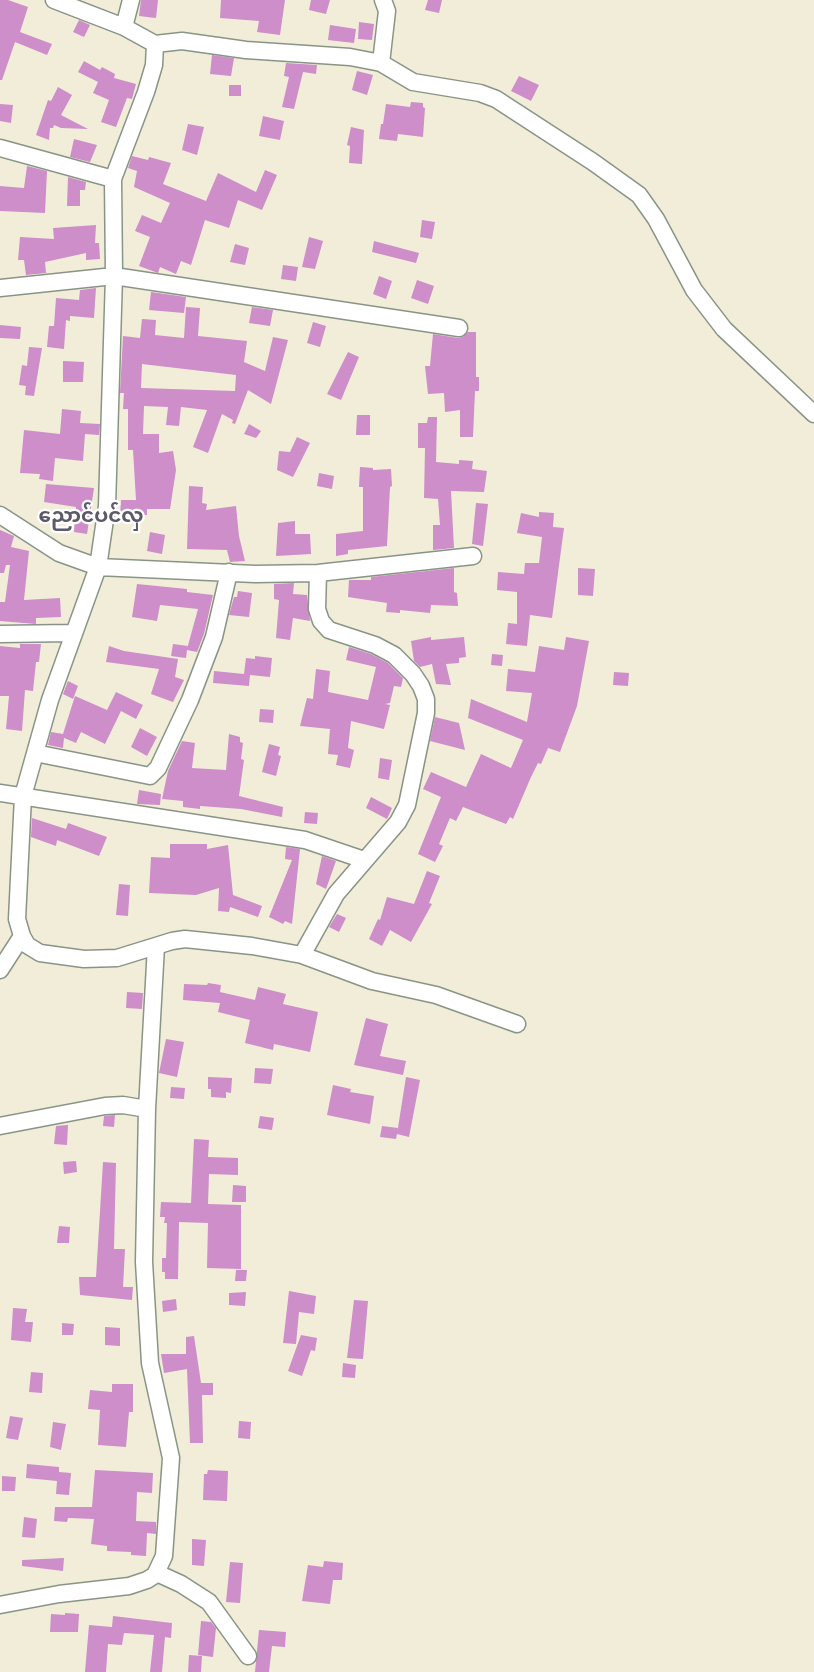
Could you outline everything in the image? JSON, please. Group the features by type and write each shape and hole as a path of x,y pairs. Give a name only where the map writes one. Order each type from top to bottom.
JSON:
{"street":[{"path":"54,0 124,27 155,44 182,41 246,50 350,57 381,63 413,82 480,93 496,99 593,162 639,195 656,219 694,290 724,329 814,414"},
{"path":"124,27 132,0"},
{"path":"381,63 387,11 383,0"},
{"path":"155,44 154,65 146,92 113,179 114,276 107,506 98,567 72,633 50,700 23,796 17,918 22,936 27,945 40,953 84,959 117,958 185,939 210,940 302,955 372,981 436,995 517,1024"},
{"path":"0,148 113,179"},
{"path":"0,288 114,276 459,328"},
{"path":"0,515 59,553 98,567 318,573 473,556"},
{"path":"35,753 150,776 158,768 193,691 214,637 229,572"},
{"path":"302,955 336,894 398,822 407,805 426,712 426,698 413,674 394,655 375,645 329,630 321,620 317,609 318,573"},
{"path":"0,634 72,633"},
{"path":"0,793 305,840 364,860"},
{"path":"0,970 22,936"},
{"path":"0,1605 59,1594 129,1586 147,1580 157,1573 164,1556 171,1458 150,1363 144,1262 147,1109 156,946"},
{"path":"0,1126 105,1106 123,1105 147,1109"},
{"path":"157,1573 182,1584 209,1602 248,1656"}],"building":[{"path":"0,0 8,0 28,7 20,32 52,44 47,55 15,42 2,80 0,80"},
{"path":"141,0 158,0 156,18 139,16"},
{"path":"221,0 285,0 280,35 257,32 259,21 220,18"},
{"path":"311,0 330,0 326,14 309,10"},
{"path":"428,0 442,0 439,13 425,10"},
{"path":"79,20 90,25 84,37 73,32"},
{"path":"359,22 374,24 372,40 358,39"},
{"path":"330,25 356,29 354,43 328,40"},
{"path":"212,55 234,58 231,76 210,74"},
{"path":"84,61 100,70 102,67 115,74 114,78 136,84 132,99 127,98 116,127 101,122 109,100 93,93 98,82 78,72"},
{"path":"286,63 317,65 316,74 303,72 294,109 282,107 289,77 284,76"},
{"path":"357,71 373,75 367,95 352,90"},
{"path":"519,76 539,85 531,101 511,91"},
{"path":"229,85 241,85 241,96 229,96"},
{"path":"58,87 72,95 61,115 88,129 61,128 54,125 53,128 50,128 49,140 36,135 48,100 51,101"},
{"path":"411,102 423,103 425,108 423,137 398,134 397,141 379,139 386,104 410,107"},
{"path":"0,104 13,105 11,123 0,121"},
{"path":"263,116 284,121 280,140 259,136"},
{"path":"188,124 204,127 197,155 182,150"},
{"path":"351,127 364,130 362,164 349,163 350,146 347,145"},
{"path":"74,139 97,145 90,162 70,157"},
{"path":"132,156 148,160 149,157 171,163 163,184 206,201 218,173 256,192 265,170 277,175 262,210 238,200 229,228 205,220 191,265 181,261 176,274 160,267 158,273 139,266 150,237 135,231 142,215 161,223 170,203 134,187 137,171 128,168"},
{"path":"27,166 47,171 45,213 0,211 0,186 24,188"},
{"path":"68,177 86,182 85,190 80,190 80,206 67,206"},
{"path":"422,220 435,222 432,239 420,237"},
{"path":"96,225 95,243 99,243 100,259 86,260 86,253 45,262 46,273 26,275 24,260 18,260 20,237 54,239 53,228"},
{"path":"309,237 323,241 315,269 302,267"},
{"path":"374,241 419,253 416,263 372,252"},
{"path":"235,244 249,248 245,265 230,262"},
{"path":"283,265 298,267 296,281 281,279"},
{"path":"379,276 392,281 386,299 373,294"},
{"path":"417,280 434,286 428,304 411,298"},
{"path":"96,288 94,318 70,316 70,321 66,320 64,349 47,347 49,326 54,326 56,298 79,300 80,290"},
{"path":"151,292 186,297 184,313 149,310"},
{"path":"186,307 200,308 198,336 247,341 244,362 265,371 273,337 288,340 271,404 248,390 235,424 232,423 233,420 222,414 208,453 193,447 207,410 181,407 179,426 166,425 168,407 144,406 143,434 159,434 159,453 173,451 176,470 170,509 147,509 147,515 120,515 121,500 136,500 133,450 128,450 128,409 123,409 124,393 120,393 123,336 140,338 142,319 156,320 155,335 184,338","holes":["142,364 236,375 235,391 141,388"]},
{"path":"252,307 273,310 270,326 249,323"},
{"path":"313,322 326,326 320,347 307,343"},
{"path":"0,325 21,327 20,339 0,338"},
{"path":"468,332 476,332 476,377 479,377 479,391 475,391 473,437 460,437 460,410 445,412 444,393 428,394 425,366 430,366 433,334 458,338 463,337"},
{"path":"29,347 42,348 34,396 25,395 26,386 19,385 22,365 27,366"},
{"path":"348,352 359,357 341,400 327,394"},
{"path":"63,361 84,362 83,382 63,382"},
{"path":"62,409 81,411 80,423 100,424 99,435 85,434 83,461 55,458 53,481 39,479 40,474 20,473 24,430 60,434"},
{"path":"357,415 370,415 370,435 356,435"},
{"path":"428,417 437,417 436,462 459,464 459,460 473,461 472,469 487,471 484,492 451,491 454,548 433,550 433,525 440,525 438,499 424,498 425,448 418,448 418,423 427,423"},
{"path":"249,424 261,431 256,438 244,434"},
{"path":"297,437 310,443 293,477 277,470 279,451 290,452"},
{"path":"360,467 373,468 373,470 391,469 392,486 390,487 387,546 348,550 348,554 336,556 336,534 363,531 363,487 359,487"},
{"path":"319,473 334,476 332,489 317,486"},
{"path":"46,484 94,488 87,534 74,532 76,507 44,502"},
{"path":"189,486 203,487 202,503 207,504 206,510 236,506 239,536 245,561 230,562 227,550 187,549"},
{"path":"476,503 488,504 483,546 472,544"},
{"path":"539,512 554,513 553,527 564,528 552,618 530,615 527,646 506,644 508,623 517,624 517,592 497,590 498,572 524,574 525,563 539,563 542,537 517,533 521,513 539,517"},
{"path":"295,521 295,534 310,534 311,554 276,556 278,523"},
{"path":"0,530 14,536 11,547 29,551 24,600 60,598 61,617 36,618 36,624 0,621 0,602 5,602 10,565 6,565 4,573 0,573"},
{"path":"150,532 165,535 162,554 147,551"},
{"path":"454,568 454,592 457,593 458,606 431,605 430,613 400,610 400,613 386,612 387,603 348,597 349,580 371,580 371,577"},
{"path":"578,568 595,569 593,596 578,595"},
{"path":"294,583 293,594 307,595 310,621 293,618 290,640 276,638 279,600 274,599 274,584"},
{"path":"137,584 187,589 187,592 213,595 204,634 197,652 187,650 186,658 171,656 173,644 188,646 198,609 160,605 157,621 132,617"},
{"path":"238,591 252,593 249,617 229,615 234,597 237,597"},
{"path":"431,637 431,640 464,637 466,657 459,658 459,663 446,664 451,685 436,684 432,664 420,667 414,661 411,641"},
{"path":"566,637 589,641 577,706 560,752 548,748 541,764 538,763 531,777 513,819 510,817 506,824 463,807 456,821 450,818 439,844 443,846 435,862 418,854 441,797 423,789 431,772 466,787 481,754 511,768 523,740 468,718 471,699 527,722 532,693 506,691 508,669 535,672 539,646 564,650"},
{"path":"20,644 41,644 39,662 36,662 33,691 25,690 22,731 6,729 9,696 0,696 0,646 20,648"},
{"path":"109,646 124,651 178,659 175,677 184,680 173,702 151,694 159,669 106,662"},
{"path":"349,647 371,654 388,663 403,678 401,687 394,686 390,703 385,704 390,705 384,729 351,721 348,748 354,750 350,768 336,765 338,755 328,754 330,729 300,726 307,698 313,699 316,669 330,671 328,692 368,700 376,667 346,660"},
{"path":"492,654 503,655 502,666 491,665"},
{"path":"255,656 272,658 270,677 250,675 249,686 213,683 214,671 244,674 246,658 255,659"},
{"path":"614,672 629,673 628,686 613,685"},
{"path":"68,681 78,686 73,699 63,694"},
{"path":"116,692 143,705 136,719 121,711 105,744 81,732 76,743 64,738 63,748 48,745 51,732 63,734 75,696 107,710"},
{"path":"260,709 274,710 273,723 259,722"},
{"path":"435,717 459,723 465,750 430,741"},
{"path":"140,728 157,737 147,756 131,747"},
{"path":"229,734 240,737 240,742 243,743 241,759 244,760 239,796 283,807 282,817 241,809 200,806 200,809 183,807 183,801 162,799 168,771 182,741 195,743 192,768 226,770"},
{"path":"269,744 280,747 278,755 281,756 276,776 262,772"},
{"path":"380,758 392,760 389,780 378,778"},
{"path":"139,790 161,794 160,805 137,804"},
{"path":"371,797 392,808 387,819 366,808"},
{"path":"305,812 318,813 317,824 304,823"},
{"path":"32,818 66,829 68,823 107,837 99,856 57,840 56,846 31,837"},
{"path":"170,844 207,844 207,849 228,845 233,895 262,906 258,917 230,907 229,912 218,911 219,888 196,895 149,893 151,857 170,858"},
{"path":"286,847 300,849 292,924 285,921 283,924 269,917 292,860 285,859"},
{"path":"322,856 336,861 326,889 316,884"},
{"path":"427,871 440,876 429,903 432,904 411,942 390,930 382,946 369,939 378,919 380,920 387,897 414,904"},
{"path":"119,884 130,885 128,916 116,915"},
{"path":"337,914 346,918 339,932 329,927"},
{"path":"208,983 221,985 220,992 255,1000 258,987 286,994 283,1004 318,1012 310,1052 274,1044 273,1050 245,1043 250,1020 218,1012 220,1003 183,1000 184,984 207,985"},
{"path":"127,992 143,993 142,1009 126,1008"},
{"path":"366,1018 388,1024 380,1056 406,1061 403,1075 354,1065"},
{"path":"166,1039 184,1042 177,1077 159,1073"},
{"path":"255,1068 273,1069 271,1084 254,1083"},
{"path":"208,1077 232,1078 231,1093 226,1092 226,1098 211,1097 211,1089 208,1089"},
{"path":"406,1077 420,1080 409,1137 397,1134 396,1139 380,1137 382,1126 398,1128"},
{"path":"333,1085 351,1089 350,1092 374,1096 370,1124 327,1115"},
{"path":"171,1087 185,1088 184,1099 170,1098"},
{"path":"115,1115 114,1127 103,1126 104,1116"},
{"path":"260,1116 274,1118 272,1130 258,1128"},
{"path":"68,1125 67,1145 54,1144 56,1126"},
{"path":"194,1139 209,1140 208,1157 238,1158 238,1175 209,1174 208,1204 241,1205 241,1269 207,1268 208,1223 179,1222 178,1279 165,1279 165,1272 162,1272 162,1258 166,1258 167,1223 164,1223 165,1217 160,1217 161,1202 191,1203"},
{"path":"76,1161 77,1172 64,1174 63,1162"},
{"path":"103,1162 116,1163 114,1249 125,1249 123,1287 133,1287 132,1300 80,1295 79,1277 96,1277"},
{"path":"233,1185 246,1186 246,1202 232,1202"},
{"path":"59,1226 70,1227 69,1243 57,1243"},
{"path":"236,1270 247,1270 246,1281 235,1281"},
{"path":"289,1291 316,1296 314,1314 299,1312 296,1344 283,1343"},
{"path":"246,1292 245,1306 229,1305 229,1293"},
{"path":"176,1299 177,1310 163,1312 162,1301"},
{"path":"354,1300 368,1301 363,1359 347,1358"},
{"path":"13,1308 27,1309 25,1322 33,1322 31,1342 11,1340"},
{"path":"62,1323 74,1324 73,1335 62,1335"},
{"path":"105,1327 120,1328 120,1346 105,1345"},
{"path":"301,1335 317,1338 315,1351 311,1350 302,1376 288,1371"},
{"path":"194,1336 201,1383 213,1383 213,1395 202,1395 203,1443 190,1443 187,1369 164,1373 161,1354 186,1354 186,1337"},
{"path":"343,1363 356,1365 355,1378 342,1377"},
{"path":"31,1372 43,1373 42,1393 29,1392"},
{"path":"112,1384 133,1384 133,1412 129,1412 126,1447 98,1445 100,1410 88,1409 90,1390 112,1392"},
{"path":"10,1416 23,1418 18,1440 6,1438"},
{"path":"239,1421 251,1422 250,1439 238,1438"},
{"path":"53,1422 66,1424 61,1450 50,1447"},
{"path":"27,1464 59,1467 59,1472 71,1473 69,1495 56,1494 57,1481 26,1478"},
{"path":"95,1470 153,1473 152,1493 137,1492 136,1521 156,1522 156,1534 147,1533 146,1556 131,1555 131,1552 107,1551 107,1546 91,1544 94,1519 68,1518 67,1522 54,1521 55,1507 92,1507"},
{"path":"208,1470 228,1471 227,1501 203,1500 204,1474 207,1474"},
{"path":"2,1476 16,1477 15,1491 2,1491"},
{"path":"24,1517 37,1519 35,1538 22,1537"},
{"path":"192,1539 206,1540 204,1566 192,1565"},
{"path":"64,1558 63,1571 22,1566 22,1560"},
{"path":"324,1561 343,1563 342,1580 333,1580 330,1604 302,1601 308,1565 323,1567"},
{"path":"230,1562 243,1563 240,1603 226,1602"},
{"path":"65,1613 79,1614 78,1632 50,1632 51,1614 65,1615"},
{"path":"113,1616 172,1623 171,1638 165,1637 162,1672 150,1672 154,1635 124,1633 122,1645 108,1644 106,1672 85,1672 89,1625 112,1627"},
{"path":"201,1621 211,1622 216,1628 213,1657 198,1655"},
{"path":"259,1630 286,1632 285,1647 272,1646 269,1672 255,1672"},
{"path":"189,1655 202,1656 201,1672 188,1672"}],"district":[{"name":"ညောင်ပင်လှ","path":"91,517"}]}
